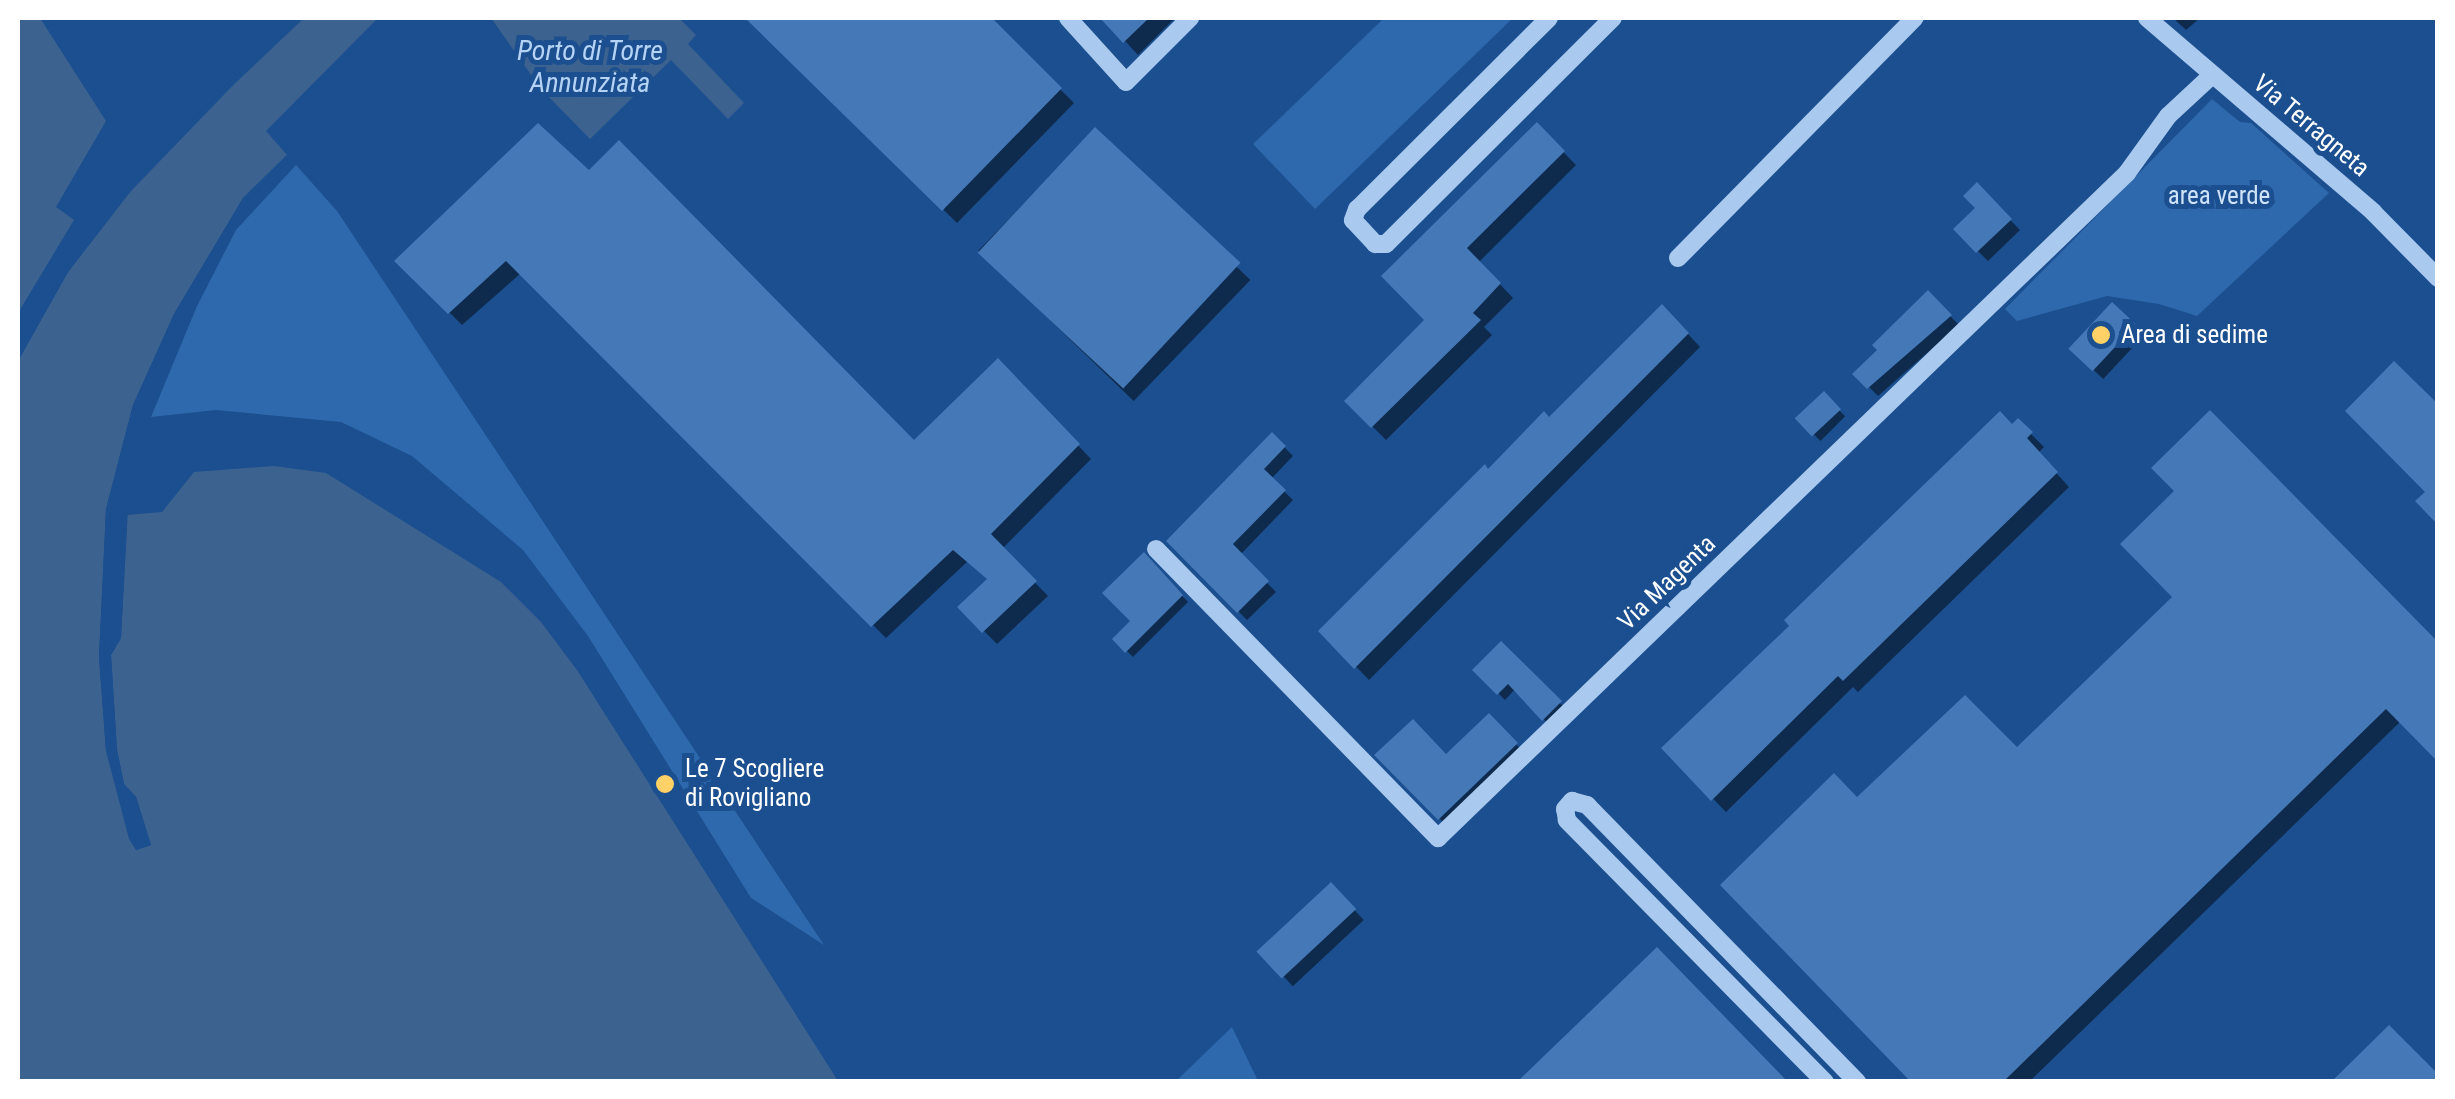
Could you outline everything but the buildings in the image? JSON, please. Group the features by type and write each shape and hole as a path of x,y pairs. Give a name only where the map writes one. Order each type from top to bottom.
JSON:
{"street":[{"path":"1068,18 1126,82 1190,18"},
{"path":"1549,18 1357,209 1353,220 1375,244 1386,244 1613,18"},
{"path":"1678,258 1915,18"},
{"name":"Via Terragneta","path":"2147,18 2344,185 2438,278"},
{"name":"Via Magenta","path":"1156,549 1438,838 2126,173 2168,116 2211,76"},
{"path":"1824,1082 1567,820 1565,809 1572,801 1587,804 1857,1082"}],"green space":[{"path":"1384,18 1513,18 1315,209 1253,144"},
{"name":"area verde","path":"2212,99 2240,122 2251,123 2329,193 2197,316 2159,304 2107,296 2017,321 2005,309"},
{"path":"296,165 337,211 824,945 751,898 588,636 523,550 412,456 341,422 216,410 151,417 197,306 236,230"},
{"path":"1232,1027 1258,1081 1176,1081"}],"water":[{"path":"18,18 40,18 106,121 56,207 74,220 18,313"},
{"path":"304,18 378,18 266,131 287,155 243,198 174,314 133,405 106,509 99,657 106,751 136,850 151,845 136,797 124,784 117,750 111,655 121,638 127,515 162,512 194,472 274,466 326,473 501,582 541,622 577,670 838,1081 18,1082 18,361 68,272 130,192 184,132"},
{"name":"Porto di Torre Annunziata","path":"491,18 679,18 696,35 688,44 744,103 728,119 671,60 590,139 541,89"}],"pier":[{"path":"239,72 243,75 130,192 68,272 18,361 18,351 64,269 127,188"},
{"path":"287,155 291,159 247,201 179,316 138,407 111,509 104,657 114,763 106,654 116,637 122,515 128,510 121,638 111,655 117,750 124,784 136,797 151,845 136,850 129,839 106,751 99,657 106,509 133,405 174,314 243,198"}],"place":[{"name":"Area di sedime","path":"2101,335"},
{"name":"Le 7 Scogliere di Rovigliano","path":"665,784"}]}
